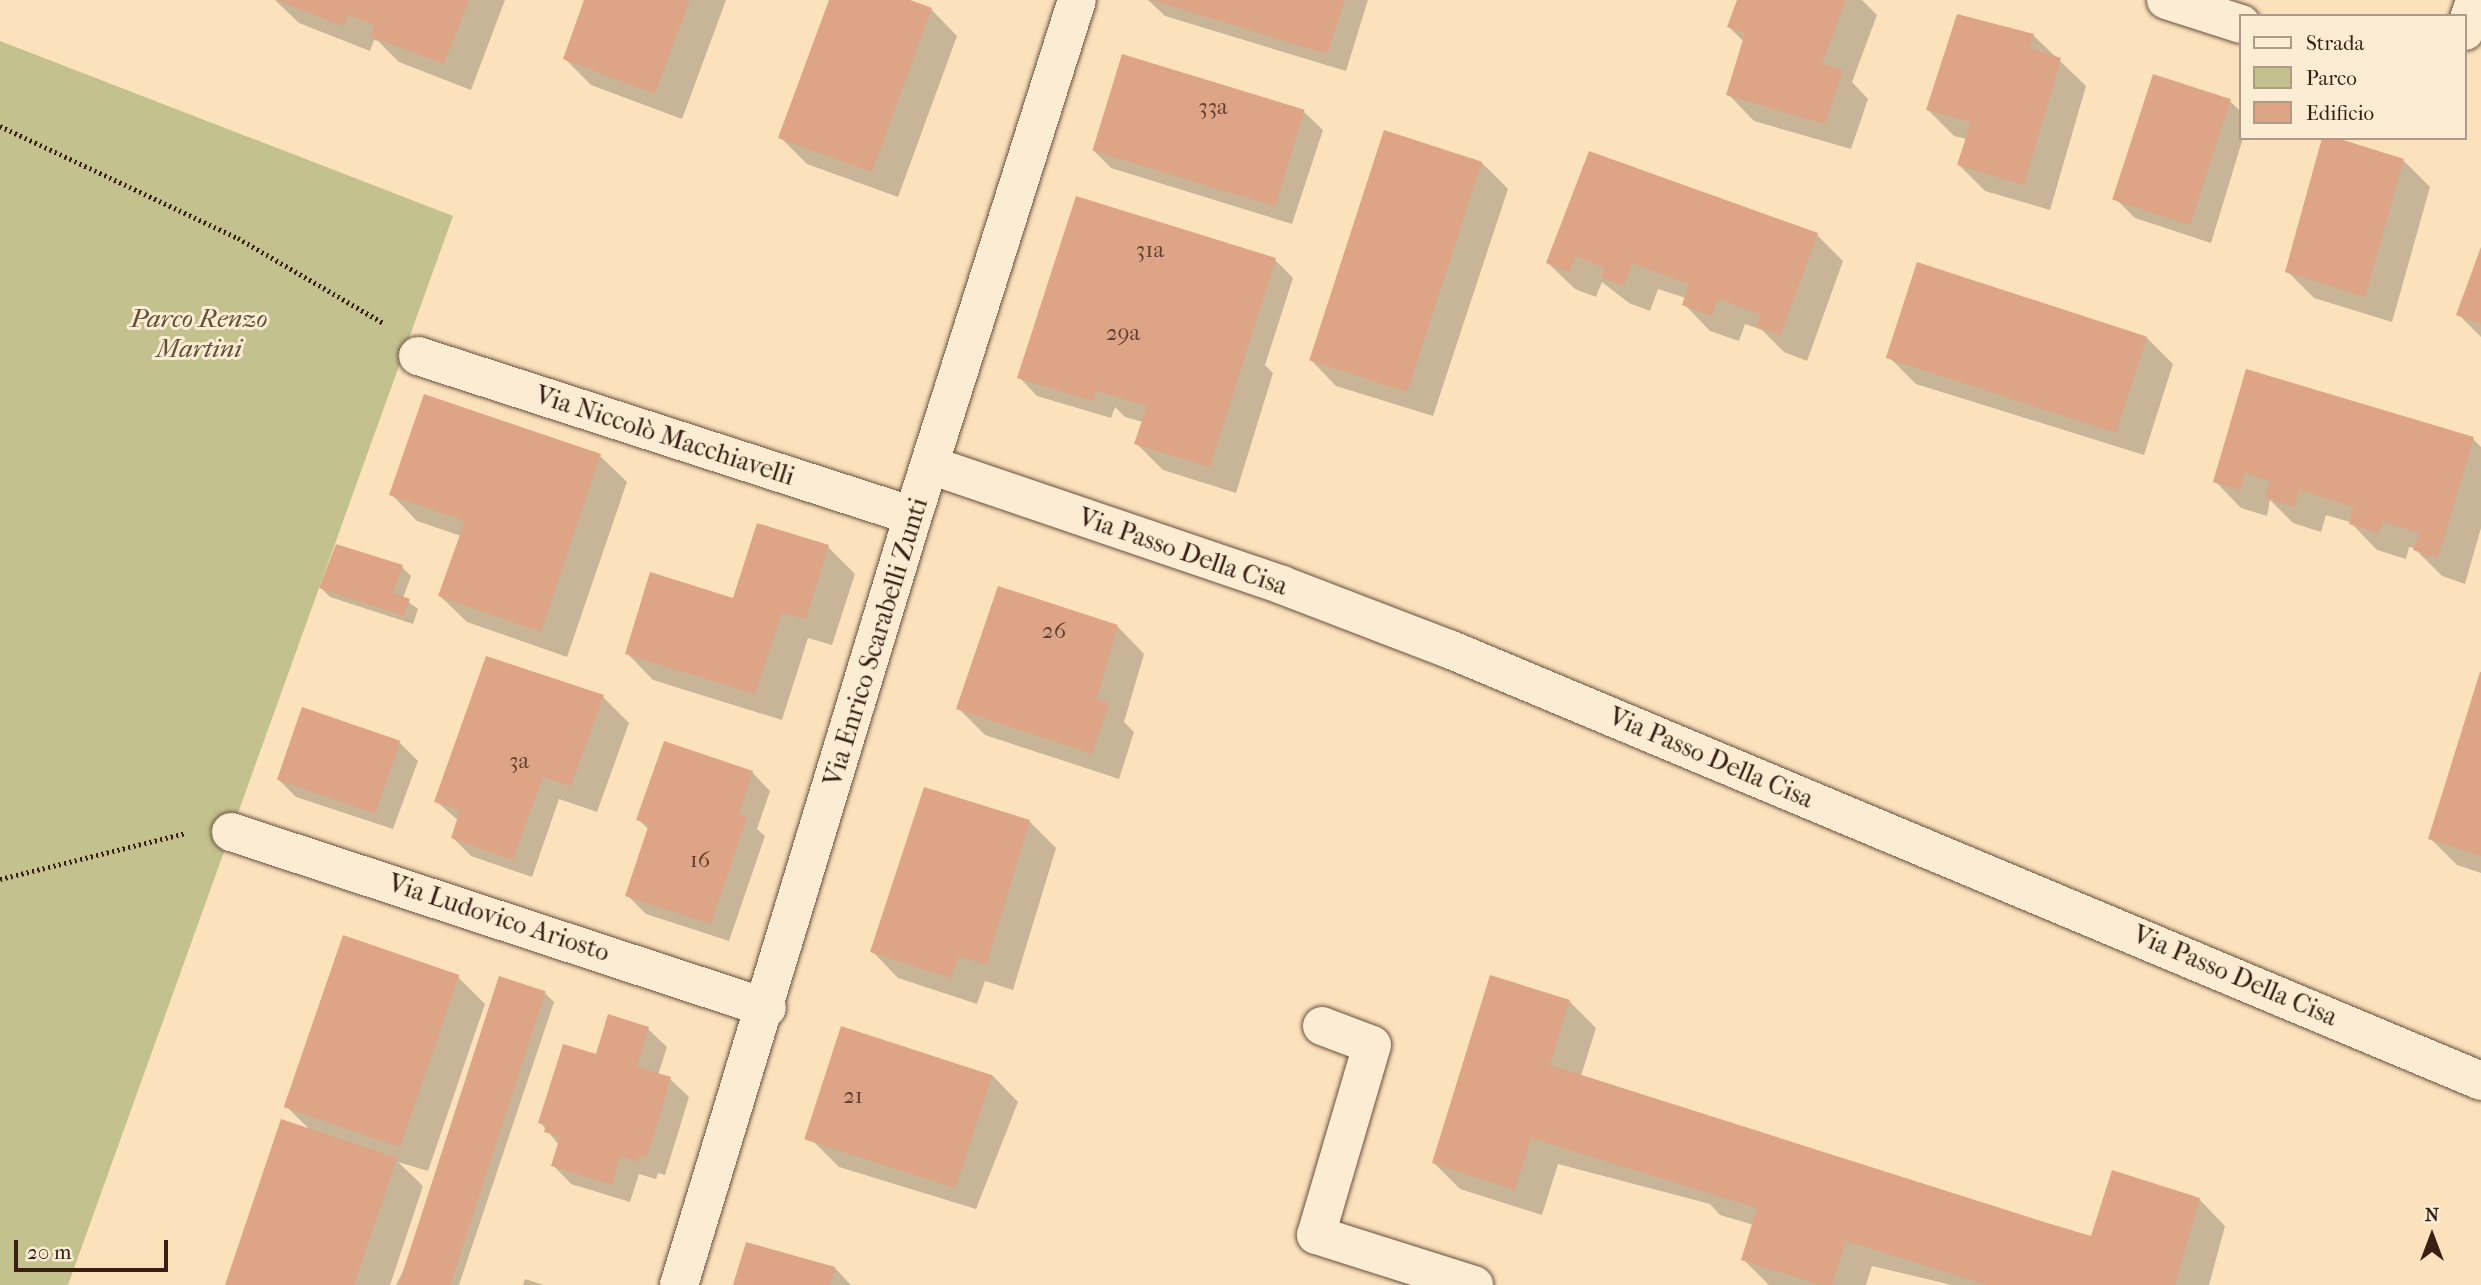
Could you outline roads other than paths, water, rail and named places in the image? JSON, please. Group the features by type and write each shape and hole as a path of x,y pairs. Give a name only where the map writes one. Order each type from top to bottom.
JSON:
{"street":[{"name":"Via Enrico Scarabelli Zunti","path":"679,1285 767,1007 913,516 1077,0"},
{"path":"2166,0 2240,24"},
{"path":"2467,25 2475,0"},
{"name":"Via Niccolò Macchiavelli","path":"406,342 913,516"},
{"name":"Via Passo Della Cisa","path":"930,466 1282,585 1449,649 2481,1081"},
{"name":"Via Ludovico Ariosto","path":"231,832 767,1007"},
{"path":"1322,1026 1371,1045 1316,1235 1474,1285"}],"park label":[{"name":"Parco Renzo Martini","path":"199,334"}]}
